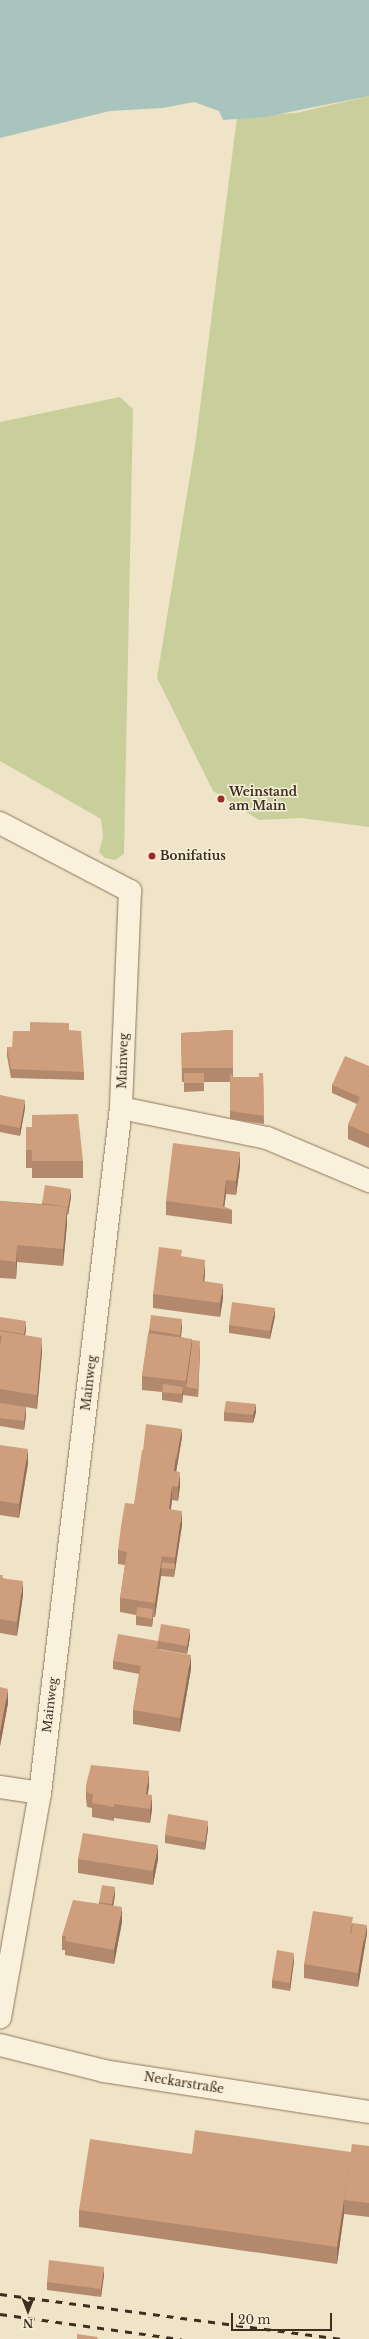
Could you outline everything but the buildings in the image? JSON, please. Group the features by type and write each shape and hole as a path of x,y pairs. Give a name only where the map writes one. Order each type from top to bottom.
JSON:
{"street":[{"name":"Mainweg","path":"0,823 130,892 121,1108 40,1793 0,2017"},
{"path":"121,1108 267,1138 369,1181"},
{"path":"0,1787 40,1793"},
{"name":"Neckarstraße","path":"0,2045 104,2071 369,2112"}],"green space":[{"path":"369,96 369,827 301,818 259,820 213,791 157,678 196,439 237,117 296,113"},
{"path":"120,397 133,409 124,854 115,860 105,858 99,852 103,837 101,819 0,761 0,422"}],"water":[{"path":"0,0 369,0 369,96 265,117 223,120 219,111 194,102 163,108 110,111 0,138"}],"railway":[{"path":"0,2294 342,2339"},
{"path":"0,2314 181,2339"}],"place":[{"name":"Weinstand am Main","path":"221,799"},
{"name":"Bonifatius","path":"152,856"}]}
